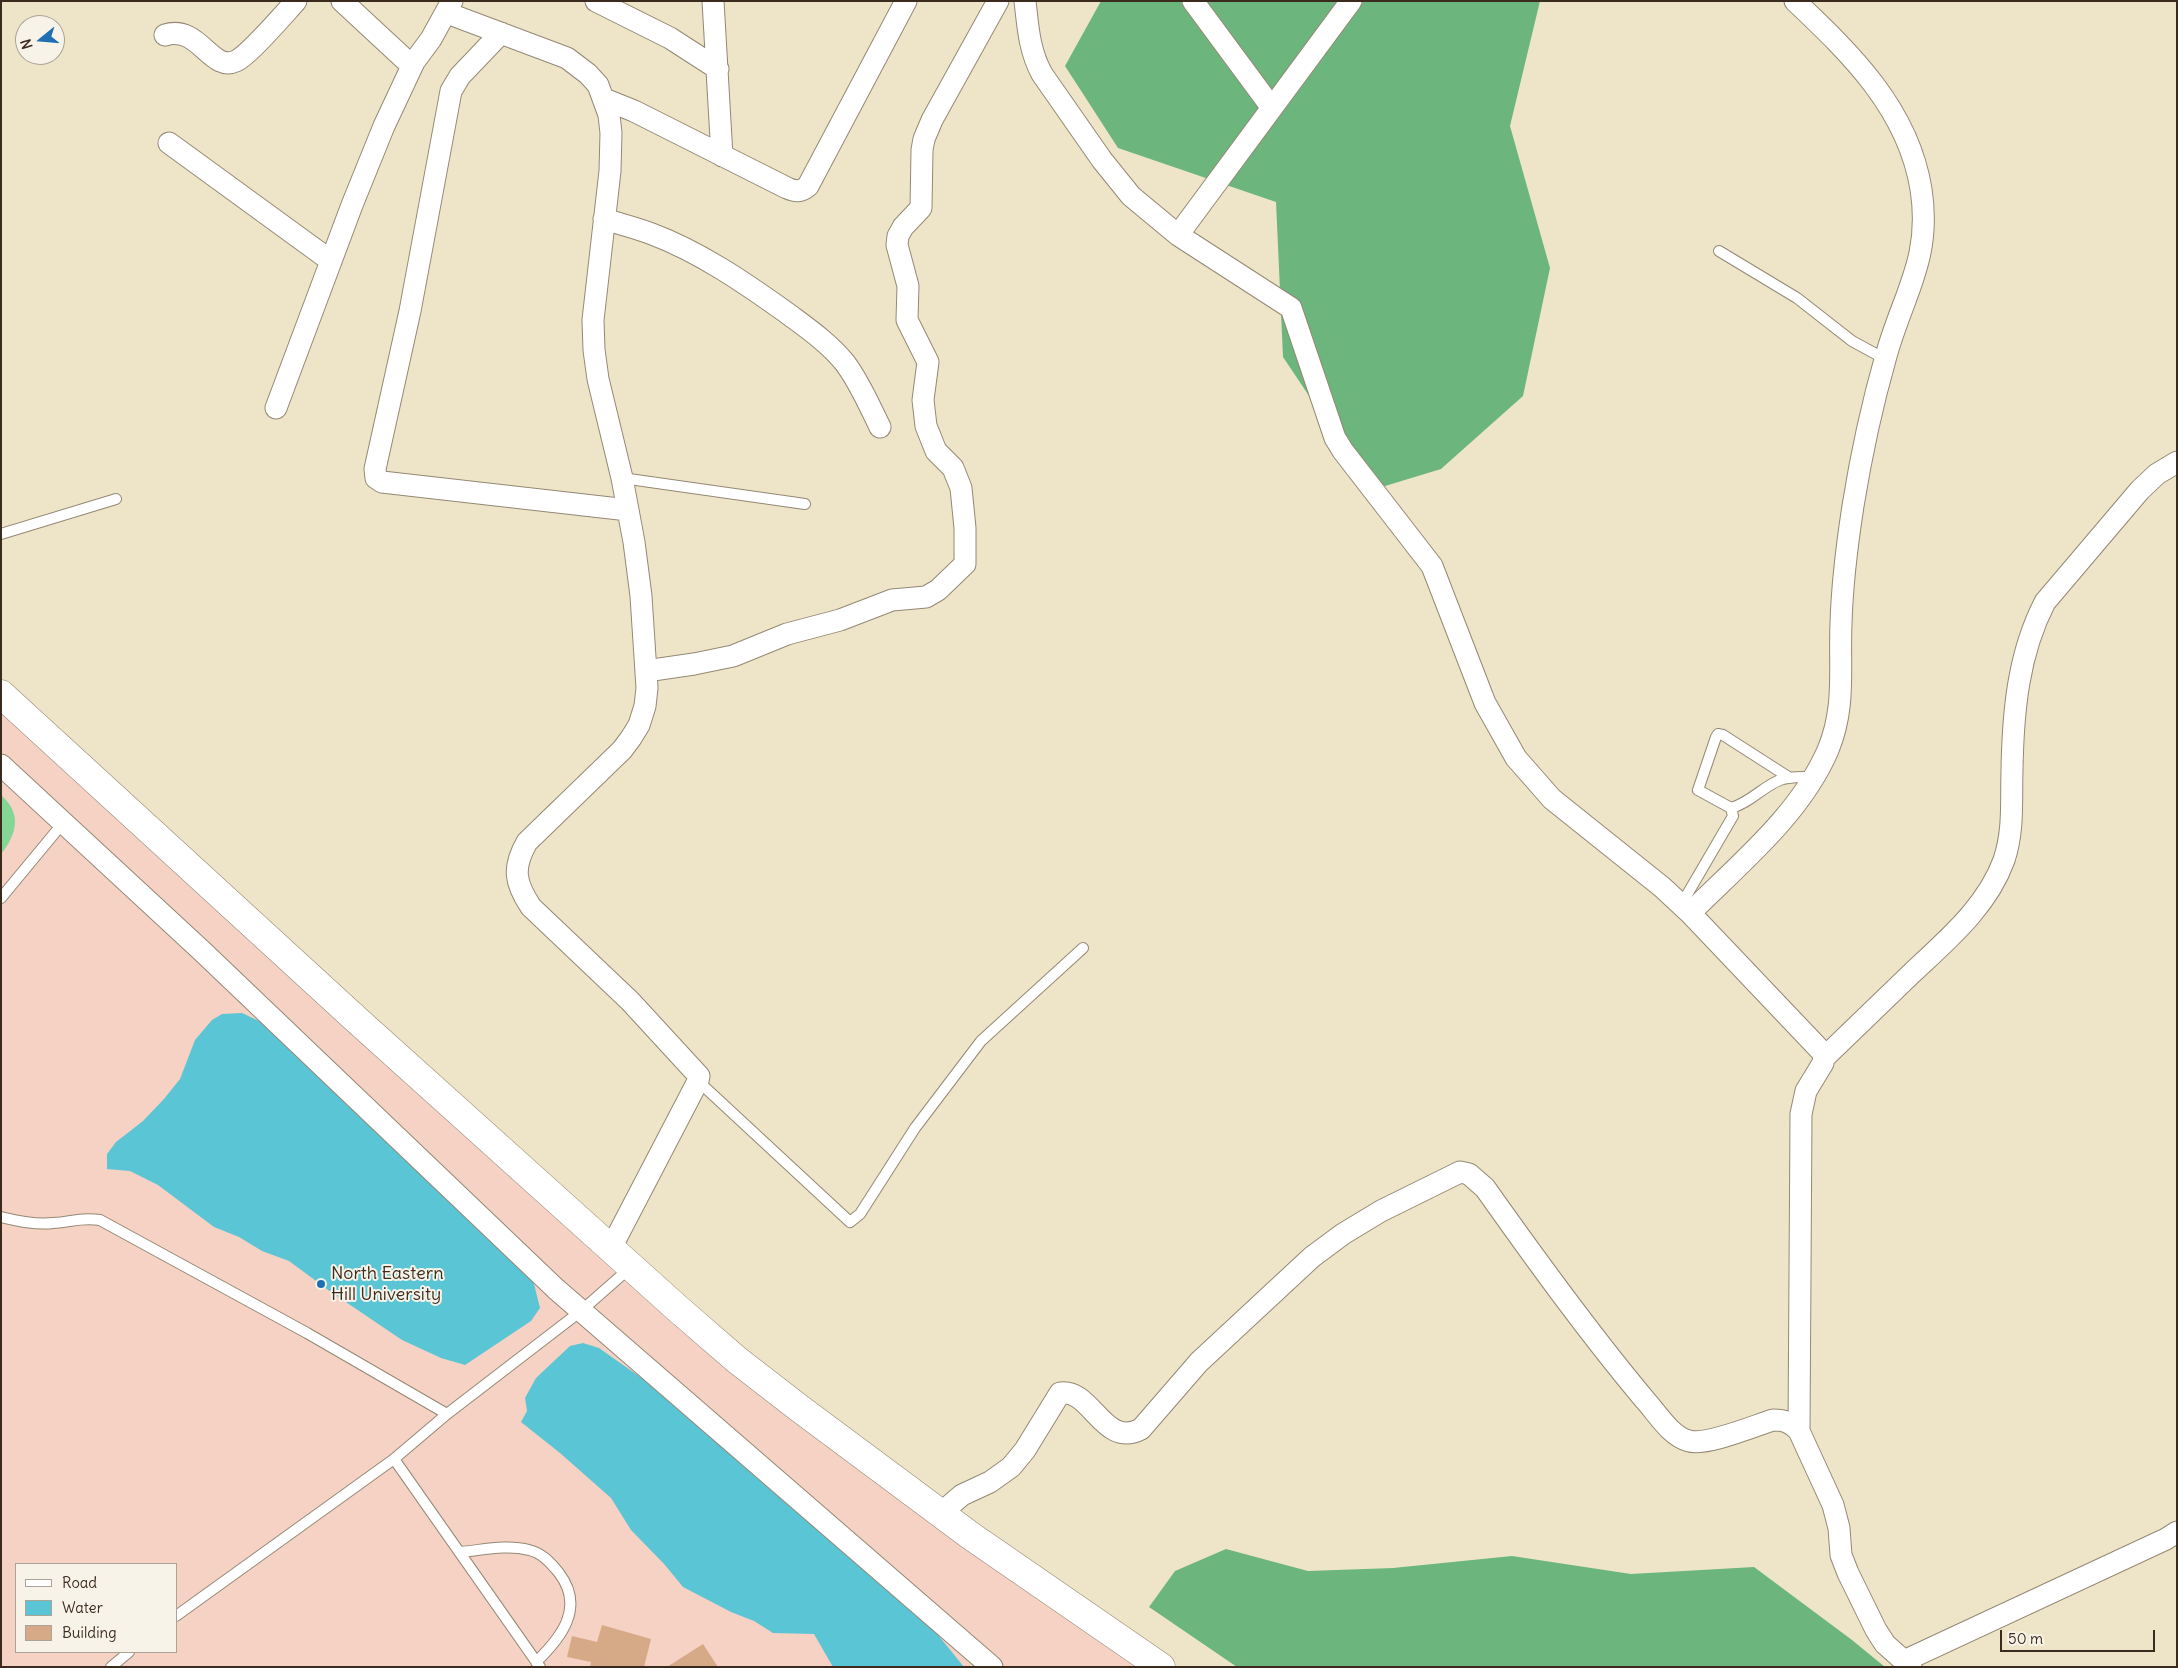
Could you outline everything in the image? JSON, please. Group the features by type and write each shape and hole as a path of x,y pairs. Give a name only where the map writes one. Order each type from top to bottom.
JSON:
{"street":[{"path":"165,35 174,32 182,33 190,37 218,60 227,63 237,61 296,1"},
{"path":"342,1 412,66"},
{"path":"596,1 670,38 718,69"},
{"path":"713,1 722,156"},
{"path":"604,98 634,111 795,192 803,191 808,186 906,1"},
{"path":"646,671 733,656 787,634 840,620 892,600 926,597 938,590 965,564 966,528 961,488 953,468 936,451 926,426 923,400 928,362 907,320 908,286 897,245 898,236 903,227 921,208 924,139 932,120 998,1"},
{"path":"1025,1 1029,44 1033,58 1042,74 1117,180 1146,209 1178,235 1291,308 1335,438 1432,566 1485,703 1516,758 1552,799 1686,909 1822,1051 1825,1057"},
{"path":"1193,1 1272,108"},
{"path":"1178,235 1351,1"},
{"path":"1686,909 1767,837 1803,793 1828,750 1842,696 1840,625 1844,573 1860,468 1885,359 1892,335 1916,273 1923,245 1923,213 1916,165 1897,118 1858,63 1795,1"},
{"path":"276,408 384,126 412,66 450,7 501,33 567,58 588,74 598,85 604,98 611,133 610,171 593,320 594,350 598,379 628,510 640,596 647,688 645,706 639,725 631,738 622,750 527,842 519,855 516,872 519,889 531,907 643,1015 696,1070 699,1076 611,1248"},
{"path":"501,33 460,76 451,91 410,311 375,469 376,478 382,482 628,510"},
{"path":"169,143 331,261"},
{"path":"604,219 652,234 697,256 760,294 799,322 821,339 844,362 862,389 880,427"},
{"path":"1799,1431 1801,1114 1806,1091 1823,1064 1825,1057 1973,912 1992,888 2004,859 2013,814 2012,771 2016,694 2025,649 2034,622 2045,602 2140,490 2157,474 2177,462"},
{"path":"1,694 358,1021 737,1360 941,1513 1161,1667"},
{"path":"1,765 204,952 581,1311 992,1667"},
{"path":"941,1513 962,1495 990,1482 1012,1467 1025,1450 1060,1393 1067,1392 1075,1395 1107,1425 1122,1433 1132,1434 1141,1429 1199,1362 1312,1257 1343,1234 1381,1211 1460,1172 1470,1174 1485,1188 1565,1299 1628,1380 1679,1436 1688,1441 1701,1442 1773,1420 1790,1422 1799,1431 1833,1504 1839,1528 1841,1555 1848,1573 1876,1630 1885,1644 1908,1664 2177,1532"}],"lane":[{"path":"1719,251 1797,298 1852,341 1885,359"},
{"path":"622,478 805,504"},
{"path":"1,534 116,498"},
{"path":"1790,778 1723,735 1718,734 1698,790 1731,808 1746,803 1779,780 1812,777"},
{"path":"1686,909 1733,816 1731,808"},
{"path":"1,898 63,823"},
{"path":"698,1081 850,1222 860,1214 915,1128 980,1041 1083,948"},
{"path":"1,1217 36,1223 54,1223 85,1218 100,1220 307,1333 447,1414"},
{"path":"178,1615 394,1459 447,1414 581,1311 632,1266"},
{"path":"394,1459 538,1664 556,1642 568,1617 571,1602 565,1581 544,1556 530,1550 511,1548 461,1552"},
{"path":"111,1667 128,1653"}],"shaded area":[{"name":"North Eastern Hill University","path":"1,706 761,1391 1135,1667 1,1667"}],"green space":[{"path":"1101,1 1540,1 1510,126 1550,268 1523,396 1441,469 1372,490 1283,357 1276,202 1118,148 1065,66"},
{"path":"1,795 12,809 15,824 11,839 1,854"},
{"path":"1226,1549 1308,1571 1393,1568 1512,1556 1631,1574 1754,1567 1885,1667 1237,1667 1149,1607 1175,1571"}],"water":[{"path":"242,1013 259,1021 295,1051 533,1280 540,1308 531,1321 465,1365 441,1358 402,1340 289,1261 262,1251 239,1237 214,1227 158,1185 130,1171 107,1169 107,1154 116,1142 143,1121 180,1079 195,1040 212,1020 222,1014"},
{"path":"583,1343 599,1348 653,1386 934,1630 964,1667 833,1667 814,1634 773,1633 754,1621 731,1612 683,1587 665,1565 631,1530 611,1498 521,1422 527,1411 525,1398 536,1378 570,1346"}],"building":[{"path":"602,1625 651,1639 644,1667 590,1667 591,1662 567,1657 572,1636 597,1642"},
{"path":"703,1644 718,1667 667,1667"}],"place":[{"name":"North Eastern Hill University","path":"321,1284"}]}
